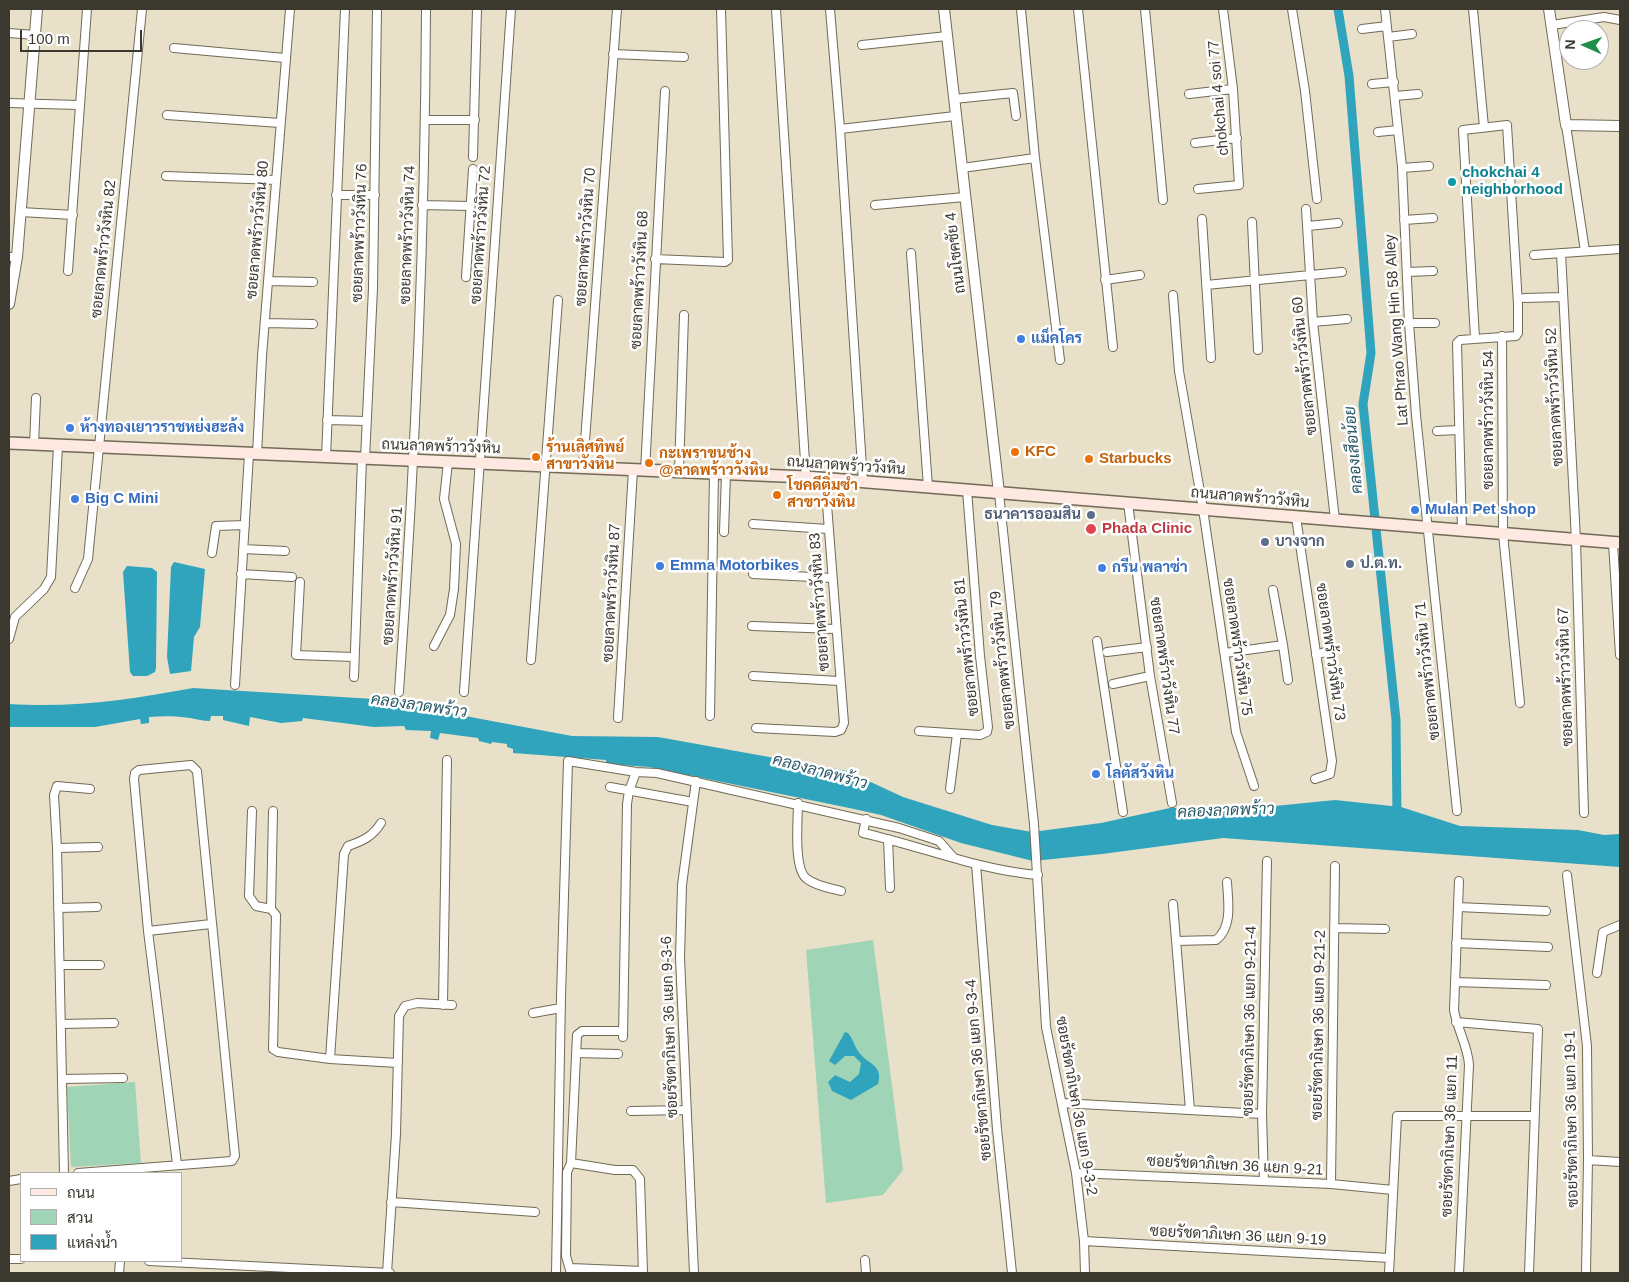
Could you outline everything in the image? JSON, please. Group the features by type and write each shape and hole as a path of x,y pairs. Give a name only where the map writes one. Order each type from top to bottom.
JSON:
{"main road":[{"name":"ถนนลาดพร้าววังหิน","path":"9,443 806,477 1617,543"}],"street":[{"path":"9,304 13,257 20,212 37,9"},
{"path":"68,271 78,105 87,9"},
{"name":"ซอยลาดพร้าววังหิน 82","path":"75,588 88,559 142,9"},
{"name":"ซอยลาดพร้าววังหิน 80","path":"235,685 241,574 265,323 290,9"},
{"name":"ซอยลาดพร้าววังหิน 76","path":"326,457 345,9"},
{"name":"ซอยลาดพร้าววังหิน 76","path":"354,677 363,459 367,422 375,195 377,9"},
{"name":"ซอยลาดพร้าววังหิน 74","path":"414,461 425,120 426,9"},
{"path":"473,157 476,120 477,9"},
{"name":"ซอยลาดพร้าววังหิน 72","path":"464,692 511,9"},
{"name":"ซอยลาดพร้าววังหิน 70","path":"583,468 617,9"},
{"path":"655,259 726,262 728,260 721,9"},
{"path":"776,9 806,477"},
{"path":"830,9 864,482"},
{"name":"ถนนโชคชัย 4","path":"944,9 999,493"},
{"path":"1021,9 1035,158 1060,360"},
{"path":"1078,9 1113,347"},
{"path":"1145,9 1163,200"},
{"name":"chokchai 4 soi 77","path":"1198,189 1239,186 1233,89 1223,9"},
{"path":"1292,9 1305,91 1318,199"},
{"name":"Lat Phrao Wang Hin 58 Alley","path":"1385,9 1402,168 1409,323 1426,528"},
{"path":"1472,9 1484,127"},
{"path":"1549,9 1585,251"},
{"path":"1603,9 1604,18"},
{"path":"1552,25 1604,18 1620,20"},
{"path":"1362,29 1387,26"},
{"path":"9,33 35,35"},
{"path":"1388,37 1412,34"},
{"path":"862,45 947,36"},
{"path":"174,48 285,58"},
{"path":"614,54 684,57"},
{"path":"1372,84 1394,82"},
{"path":"1189,94 1233,89"},
{"name":"ซอยลาดพร้าววังหิน 68","path":"639,470 655,259 665,91"},
{"path":"954,99 1014,93 1016,116"},
{"path":"1395,96 1418,94"},
{"path":"9,103 78,105"},
{"path":"167,115 280,123"},
{"path":"840,130 956,116"},
{"path":"425,120 476,120"},
{"path":"1462,531 1458,343 1460,340 1475,338 1516,336 1518,333 1518,304 1507,125 1463,130 1475,338"},
{"path":"1566,125 1620,126"},
{"path":"1378,132 1398,130"},
{"path":"1195,143 1237,138"},
{"path":"962,168 1035,158"},
{"path":"1402,168 1429,166"},
{"path":"466,277 472,169"},
{"path":"166,176 276,180"},
{"path":"336,195 375,195"},
{"path":"876,205 965,197"},
{"path":"422,205 470,206"},
{"name":"ซอยลาดพร้าววังหิน 60","path":"1306,209 1313,322 1335,520"},
{"path":"20,212 72,215"},
{"path":"1404,220 1433,218"},
{"path":"1202,219 1211,358"},
{"path":"1252,222 1258,350"},
{"path":"1308,226 1338,223"},
{"path":"1534,255 1620,249"},
{"path":"911,253 928,487"},
{"name":"ซอยลาดพร้าววังหิน 52","path":"1561,254 1576,540"},
{"path":"1407,272 1433,271"},
{"path":"1206,284 1342,272"},
{"path":"1105,280 1140,275"},
{"path":"268,281 313,282"},
{"name":"ซอยลาดพร้าววังหิน 75","path":"1173,295 1179,371 1236,732 1254,786"},
{"path":"1524,298 1563,297"},
{"path":"531,660 558,300"},
{"path":"679,472 684,315"},
{"path":"1313,322 1347,319"},
{"path":"265,323 313,324"},
{"path":"1409,323 1435,323"},
{"name":"ซอยลาดพร้าววังหิน 54","path":"1502,336 1503,534 1520,702"},
{"path":"34,445 36,398"},
{"path":"327,420 367,422"},
{"path":"1437,431 1459,430"},
{"path":"9,639 15,616 44,589 51,577 58,446"},
{"name":"ซอยลาดพร้าววังหิน 91","path":"398,692 414,461"},
{"path":"434,646 450,615 454,589 456,544 444,499 448,462"},
{"name":"ซอยลาดพร้าววังหิน 87","path":"618,718 639,470"},
{"path":"720,474 724,532"},
{"path":"710,716 720,474"},
{"name":"ซอยลาดพร้าววังหิน 83","path":"756,728 835,732 841,730 844,723 839,681 825,479"},
{"name":"ซอยลาดพร้าววังหิน 81","path":"918,731 980,736 987,732 988,727 966,490"},
{"name":"ซอยลาดพร้าววังหิน 79","path":"999,493 1034,824"},
{"name":"ซอยลาดพร้าววังหิน 77","path":"1128,503 1150,676 1172,803"},
{"name":"ซอยลาดพร้าววังหิน 73","path":"1296,517 1332,761 1330,774 1315,779"},
{"path":"753,524 828,529"},
{"path":"212,553 216,526 245,525"},
{"name":"ซอยลาดพร้าววังหิน 71","path":"1426,528 1457,812"},
{"name":"ซอยลาดพร้าววังหิน 67","path":"1576,540 1584,813"},
{"path":"1617,543 1620,655"},
{"path":"243,550 285,551"},
{"path":"241,574 292,577"},
{"path":"753,574 832,578"},
{"path":"300,582 296,654 354,657"},
{"path":"1273,590 1288,680"},
{"path":"752,626 836,629"},
{"path":"1097,641 1122,812"},
{"path":"1225,653 1283,645"},
{"path":"1107,652 1147,647"},
{"path":"1316,656 1334,649"},
{"path":"753,676 839,681"},
{"path":"1113,684 1150,676"},
{"path":"950,789 957,734"},
{"path":"168,1262 388,1273 399,1016 405,1006 417,1003 448,1005 447,760"},
{"path":"556,1273 568,761 636,772 657,773 866,819 939,841 953,857"},
{"path":"94,1172 157,1168 177,1164 232,1162 236,1148 211,924 198,771 191,765 139,770 134,779 148,931 177,1164"},
{"path":"571,1163 615,1170 633,1170 638,1174 640,1178 643,1272 571,1270 566,1256 568,1172 571,1163 577,1035 582,1031 621,1034 629,791 636,772"},
{"name":"ซอยรัชดาภิเษก 36 แยก 9-3-6","path":"694,1273 682,1020 681,914 682,885 696,781"},
{"path":"64,1172 54,790 57,786 90,789"},
{"path":"610,787 693,802"},
{"path":"798,803 798,859 801,872 814,883 840,891"},
{"path":"252,811 250,896 256,906 271,909 276,915 273,1049 278,1052 330,1060 398,1063"},
{"path":"271,909 273,812"},
{"path":"866,819 863,833 1011,873 1038,875"},
{"path":"330,1060 344,854 348,846 363,842 382,823"},
{"name":"ซอยรัชดาภิเษก 36 แยก 9-3-2","path":"1034,824 1046,1027 1076,1173 1086,1273"},
{"path":"888,839 890,888"},
{"path":"57,848 98,847"},
{"name":"ซอยรัชดาภิเษก 36 แยก 9-21-4","path":"1264,1181 1262,1114 1267,861"},
{"name":"ซอยรัชดาภิเษก 36 แยก 9-3-4","path":"976,864 996,1119 1012,1273"},
{"name":"ซอยรัชดาภิเษก 36 แยก 9-21-2","path":"1331,1184 1335,866"},
{"name":"ซอยรัชดาภิเษก 36 แยก 19-1","path":"1567,876 1586,1046 1588,1160 1586,1273"},
{"name":"ซอยรัชดาภิเษก 36 แยก 11","path":"1459,881 1455,982 1456,1022 1468,1057 1459,1273"},
{"path":"1176,941 1216,940 1221,936 1227,924 1226,882"},
{"path":"1173,904 1190,1110"},
{"path":"58,908 97,907"},
{"path":"1458,907 1546,911"},
{"path":"148,931 211,924"},
{"path":"1597,973 1602,932 1620,925"},
{"path":"1334,928 1385,929"},
{"path":"1456,943 1548,947"},
{"path":"60,965 100,965"},
{"path":"1455,982 1546,985"},
{"path":"533,1012 561,1008"},
{"path":"1456,1022 1538,1029 1529,1273"},
{"path":"60,1024 114,1023"},
{"path":"576,1053 618,1054"},
{"path":"62,1079 123,1078"},
{"path":"1062,1103 1262,1114"},
{"path":"631,1111 686,1110"},
{"path":"1389,1273 1397,1116 1466,1114 1534,1116"},
{"path":"1588,1160 1620,1162"},
{"name":"ซอยรัชดาภิเษก 36 แยก 9-21","path":"1076,1173 1331,1184 1394,1190"},
{"path":"391,1202 535,1212"},
{"name":"ซอยรัชดาภิเษก 36 แยก 9-19","path":"1084,1241 1390,1258"},
{"path":"865,1260 866,1273"}],"green space":[{"path":"873,940 903,1170 883,1195 826,1203 806,950"},
{"path":"135,1082 141,1163 71,1167 67,1087"}],"water":[{"path":"174,562 205,569 200,627 194,637 191,671 170,674 167,657 171,567"},
{"path":"127,566 152,568 157,572 156,668 155,672 147,676 133,676 130,672 123,572"},
{"name":"คลองลาดพร้าว","path":"193,688 374,699 572,736 658,737 847,771 903,797 992,825 1032,832 1101,823 1170,808 1275,806 1335,800 1401,807 1460,826 1578,830 1604,835 1620,834 1620,867 1223,838 1033,861 961,843 881,815 854,809 649,767 606,764 606,760 513,753 513,749 507,747 507,744 492,742 491,744 479,741 478,738 440,733 438,740 430,738 431,731 406,730 404,726 374,727 303,718 302,721 281,723 250,717 249,726 223,720 223,716 211,716 210,721 159,716 149,717 149,723 141,724 140,719 95,727 9,727 9,704 79,704"},
{"path":"845,1032 850,1035 861,1055 879,1072 878,1084 851,1100 832,1091 828,1082 835,1075 850,1082 859,1074 861,1063 854,1056 845,1056 835,1065 829,1061"}],"waterway":[{"name":"คลองเสือน้อย","path":"1338,9 1349,76 1371,353 1363,404 1396,720 1397,818"}],"place":[{"name":"chokchai 4 neighborhood","path":"1452,182"},
{"name":"แม็คโคร","path":"1021,339"},
{"name":"ห้างทองเยาวราชหย่งฮะล้ง","path":"70,428"},
{"name":"KFC","path":"1015,452"},
{"name":"ร้านเลิศทิพย์ สาขาวังหิน","path":"536,457"},
{"name":"Starbucks","path":"1089,459"},
{"name":"กะเพราขุนช้าง @ลาดพร้าววังหิน","path":"649,463"},
{"name":"โชคดีติ่มซำ สาขาวังหิน","path":"777,495"},
{"name":"Big C Mini","path":"75,499"},
{"name":"Mulan Pet shop","path":"1415,510"},
{"name":"ธนาคารออมสิน","path":"1091,515"},
{"name":"Phada Clinic","path":"1091,529"},
{"name":"บางจาก","path":"1265,542"},
{"name":"ป.ต.ท.","path":"1350,564"},
{"name":"Emma Motorbikes","path":"660,566"},
{"name":"กรีน พลาซ่า","path":"1102,568"},
{"name":"โลตัสวังหิน","path":"1096,774"}]}
